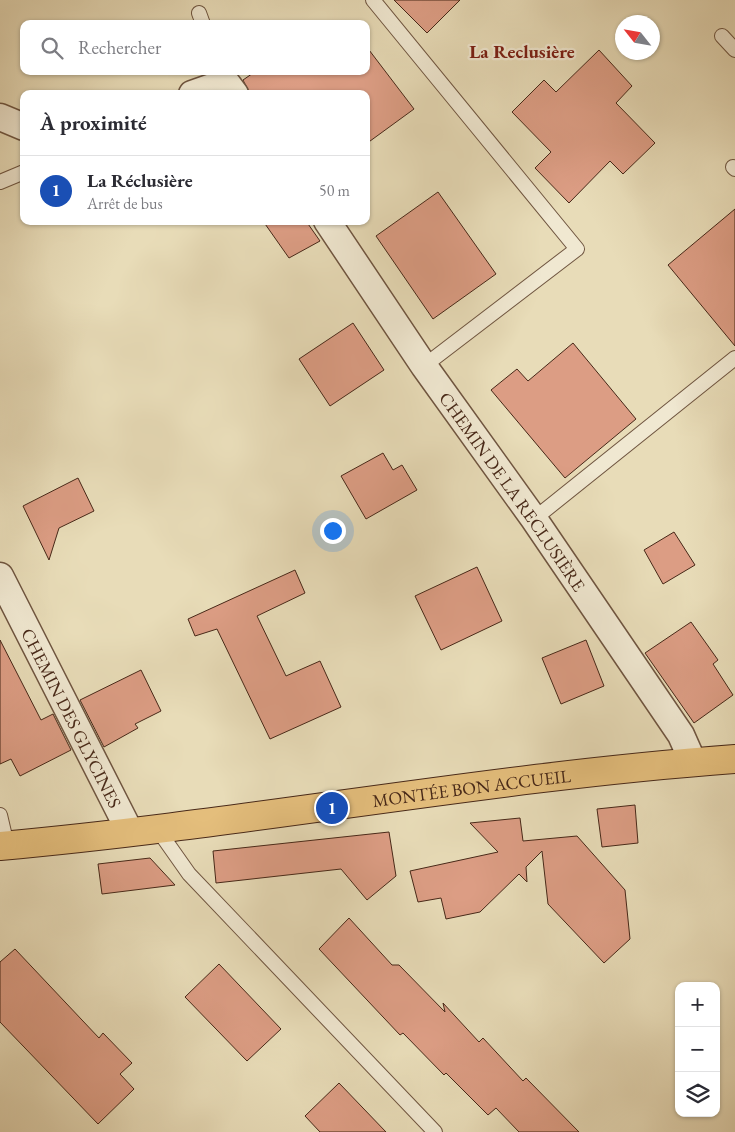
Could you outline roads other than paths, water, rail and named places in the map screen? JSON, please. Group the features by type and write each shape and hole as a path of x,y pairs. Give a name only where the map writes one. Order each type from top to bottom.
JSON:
{"main road":[{"name":"MONTÉE BON ACCUEIL","path":"3,845 158,830 493,785 693,762 735,760"}],"street":[{"path":"204,90 228,82"},
{"path":"0,117 20,125"},
{"name":"CHEMIN DE LA RECLUSIÈRE","path":"330,225 424,366 534,518 681,734 693,762"},
{"name":"CHEMIN DES GLYCINES","path":"0,576 130,832"}],"lane":[{"path":"372,0 577,249 424,366"},
{"path":"722,36 735,50"},
{"path":"0,182 20,174"},
{"path":"534,518 735,358"},
{"path":"0,815 3,845"},
{"path":"158,830 189,874 435,1132"}],"place":[{"name":"La Réclusière","path":"332,808"}],"district":[{"name":"La Reclusière","path":"522,51"}]}
